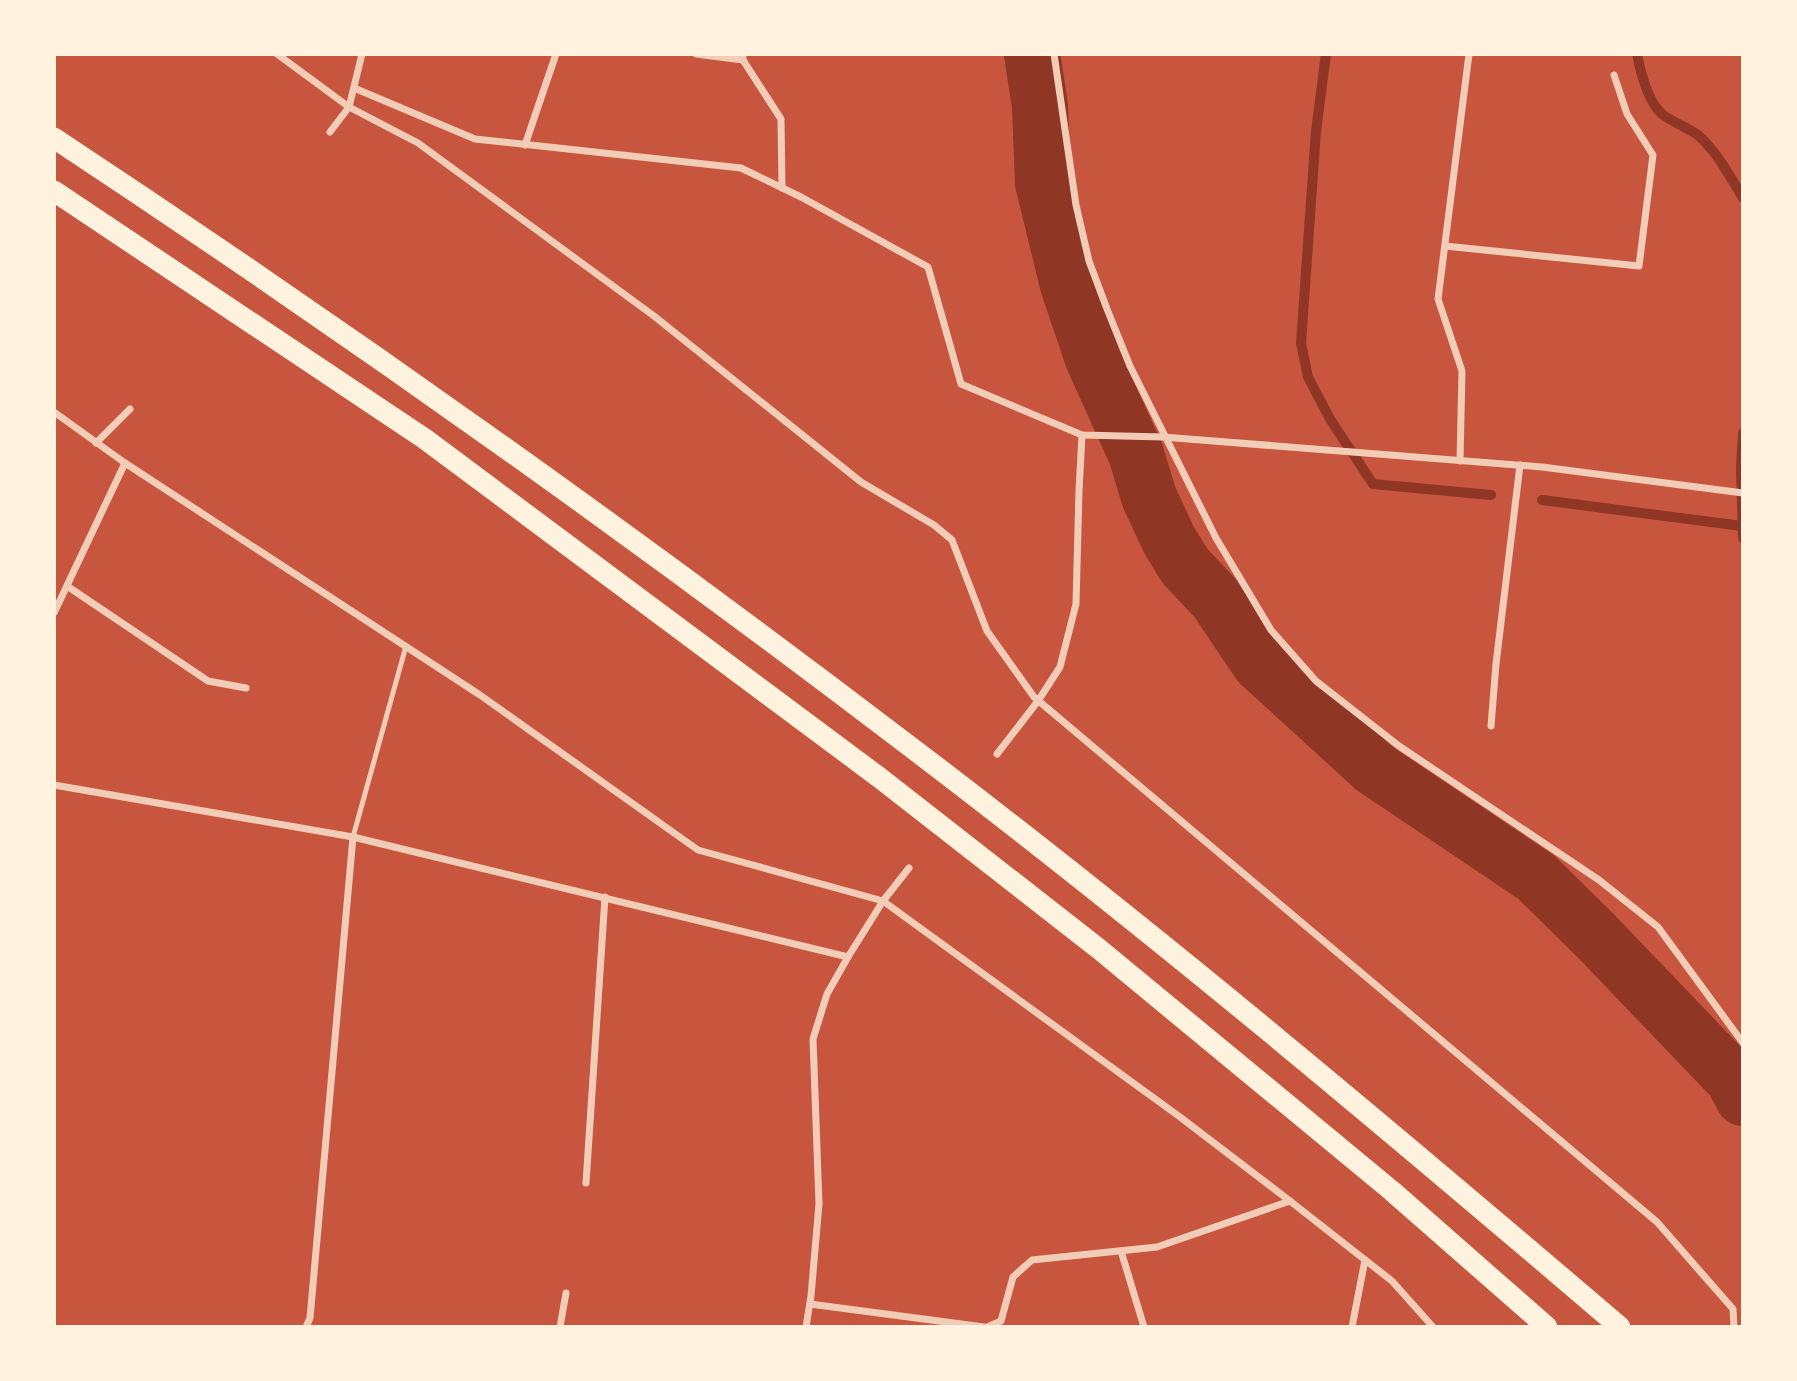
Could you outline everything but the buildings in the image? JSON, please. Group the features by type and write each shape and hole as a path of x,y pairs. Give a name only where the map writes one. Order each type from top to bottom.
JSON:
{"highway":[{"path":"54,138 450,408 911,746 1126,916 1407,1146 1620,1327"},
{"path":"54,191 425,439 880,778 1099,949 1392,1191 1546,1327"}],"street":[{"path":"277,54 349,107 418,143 654,316 861,482 934,525 952,540 987,631 1034,697 1657,1222 1733,1309 1734,1327"},
{"path":"330,132 349,107 362,54"},
{"path":"525,145 556,54"},
{"path":"696,54 743,57 781,119 782,188"},
{"path":"1054,54 1076,205 1089,261 1130,366 1164,437 1216,538 1271,630 1315,681 1399,746 1599,880 1658,927 1743,1043"},
{"path":"1460,461 1462,371 1438,299 1469,54"},
{"path":"1445,246 1639,266 1653,155 1627,114 1614,75"},
{"path":"354,88 475,139 741,168 801,197 928,267 961,384 1082,435 1164,437 1520,466 1743,493"},
{"path":"96,443 131,409"},
{"path":"54,412 125,463 480,695 698,850 883,901 1180,1117 1290,1201 1392,1281 1433,1327"},
{"path":"997,754 1038,701 1060,667 1076,604 1082,435"},
{"path":"54,612 125,463"},
{"path":"1491,726 1520,466"},
{"path":"67,586 208,681 246,688"},
{"path":"54,785 353,837 848,957"},
{"path":"306,1327 310,1318 353,837"},
{"path":"806,1327 819,1205 813,1039 827,994 883,901 909,868"},
{"path":"586,1183 604,897"},
{"path":"810,1304 985,1327 1001,1321 1013,1277 1032,1260 1157,1247 1290,1201"},
{"path":"1121,1251 1144,1327"},
{"path":"1352,1327 1365,1260"},
{"path":"561,1327 566,1293"}],"lane":[{"path":"353,837 406,646"}],"waterway":[{"path":"1032,54 1040,106 1043,183 1068,285 1093,359 1136,454 1149,497 1169,540 1185,566 1216,599 1259,663 1374,768 1536,877 1733,1079 1743,1098"},
{"path":"1326,54 1316,131 1301,343 1308,377 1330,419 1373,484 1491,495"},
{"path":"1637,54 1645,86 1657,109 1706,142 1743,198"},
{"path":"1743,433 1743,538"},
{"path":"1542,500 1742,526"}]}
